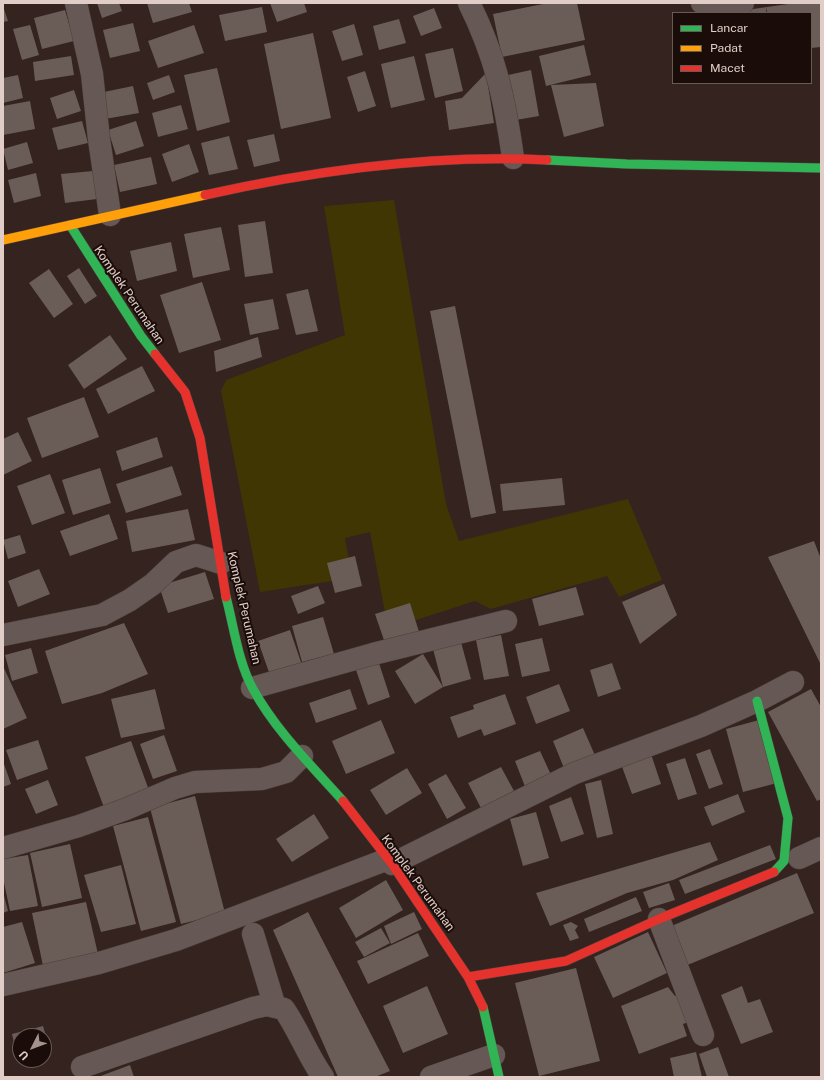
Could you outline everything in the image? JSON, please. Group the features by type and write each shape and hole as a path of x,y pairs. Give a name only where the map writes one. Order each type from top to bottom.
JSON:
{"street":[{"path":"76,3 92,74 99,139 110,215"},
{"path":"469,3 482,28 497,70 506,110 513,158"},
{"path":"702,3 712,8 743,3"},
{"path":"3,240 110,215 276,180 427,160 513,158 635,164 821,168"},
{"name":"Komplek Perumahan","path":"70,225 141,336 185,392 200,438 221,563 235,632 244,668 252,688 278,729 344,804 390,862 468,976 485,1012 499,1077"},
{"path":"3,635 102,615 142,592 176,562 196,555 221,563"},
{"path":"252,688 373,654 506,621"},
{"path":"3,985 99,963 176,940 390,862 575,773 701,726 757,701 793,682"},
{"path":"468,976 566,961 658,919 774,872 784,861 786,826 788,818 757,701"},
{"path":"3,848 79,826 126,809 175,788 195,782 262,779 286,772 302,756"},
{"path":"799,858 821,848"},
{"path":"658,919 703,1036"},
{"path":"253,934 275,1007"},
{"path":"82,1067 253,1008 267,1005 284,1009 295,1025 313,1063 324,1077"},
{"path":"431,1077 494,1055"}],"shaded area":[{"path":"394,200 446,504 459,541 628,499 662,580 619,597 607,576 491,609 475,601 388,629 370,532 345,538 352,578 260,592 221,391 226,380 345,335 324,206"}],"building":[{"path":"97,3 119,3 122,11 102,18"},
{"path":"147,3 189,3 192,12 153,23"},
{"path":"270,3 304,3 307,12 277,22"},
{"path":"548,3 577,3 585,40 502,57 493,14"},
{"path":"795,3 821,3 821,47 812,48 812,12 767,12 767,7"},
{"path":"3,6 8,21 3,22"},
{"path":"262,7 267,32 225,41 219,15"},
{"path":"767,7 766,12 732,12"},
{"path":"434,8 442,28 421,36 413,16"},
{"path":"65,10 74,41 42,49 34,18"},
{"path":"399,19 406,43 379,50 373,26"},
{"path":"133,23 140,51 110,58 103,30"},
{"path":"354,24 363,55 342,61 332,31"},
{"path":"30,25 39,55 22,60 13,29"},
{"path":"194,25 204,53 158,68 148,41"},
{"path":"313,33 331,118 281,129 264,44"},
{"path":"584,45 591,75 546,86 539,56"},
{"path":"453,48 463,91 435,98 425,54"},
{"path":"71,56 74,75 35,81 33,62"},
{"path":"414,56 425,100 391,108 381,64"},
{"path":"217,68 230,122 197,131 184,75"},
{"path":"531,70 539,116 516,120 508,75"},
{"path":"365,71 376,106 358,112 347,77"},
{"path":"486,73 494,123 449,130 445,101 462,98"},
{"path":"18,75 23,98 3,103 3,78"},
{"path":"169,75 175,92 153,100 147,83"},
{"path":"596,83 604,126 564,137 551,85"},
{"path":"133,86 139,113 105,119 99,93"},
{"path":"74,90 81,111 57,119 50,98"},
{"path":"30,101 35,129 3,135 3,106"},
{"path":"181,105 188,129 158,137 152,113"},
{"path":"82,121 88,143 58,150 52,128"},
{"path":"136,121 144,146 116,155 108,130"},
{"path":"274,134 280,161 254,167 247,140"},
{"path":"229,136 238,169 209,175 201,143"},
{"path":"27,142 33,163 8,170 3,149"},
{"path":"189,144 199,172 172,182 162,154"},
{"path":"151,157 157,184 120,192 114,165"},
{"path":"93,171 97,199 65,203 61,174"},
{"path":"36,173 41,196 14,203 8,180"},
{"path":"265,221 273,273 245,277 238,225"},
{"path":"221,227 230,270 193,278 184,234"},
{"path":"171,242 177,271 137,281 130,251"},
{"path":"79,268 97,296 85,304 67,276"},
{"path":"49,269 73,304 54,318 29,283"},
{"path":"202,282 221,340 179,353 160,295"},
{"path":"308,289 318,331 296,335 286,294"},
{"path":"273,299 279,329 250,335 244,304"},
{"path":"455,306 496,513 471,518 430,311"},
{"path":"110,335 127,359 84,389 68,365"},
{"path":"258,337 262,357 216,372 214,351"},
{"path":"142,366 155,391 108,414 96,389"},
{"path":"84,397 99,437 42,458 27,418"},
{"path":"18,432 32,461 3,475 3,439"},
{"path":"157,437 163,457 122,471 116,451"},
{"path":"172,466 182,495 126,513 116,484"},
{"path":"100,468 111,503 73,515 62,480"},
{"path":"50,474 65,513 32,525 17,486"},
{"path":"562,478 565,505 503,511 500,484"},
{"path":"188,509 195,540 132,552 126,521"},
{"path":"109,514 118,539 70,556 60,531"},
{"path":"20,535 26,553 8,559 3,540"},
{"path":"814,541 821,559 821,665 768,557"},
{"path":"355,556 362,586 335,593 327,563"},
{"path":"39,569 50,594 18,607 8,581"},
{"path":"205,572 214,599 168,613 159,586"},
{"path":"664,584 677,615 640,644 622,602"},
{"path":"318,586 325,603 298,614 291,596"},
{"path":"576,587 584,615 539,626 532,599"},
{"path":"410,603 420,635 386,646 375,614"},
{"path":"323,617 334,654 302,662 292,626"},
{"path":"124,623 148,674 102,693 62,704 45,651"},
{"path":"290,630 303,668 271,678 258,641"},
{"path":"501,635 509,676 484,680 476,640"},
{"path":"542,638 550,671 522,677 515,644"},
{"path":"461,642 471,679 443,687 433,649"},
{"path":"31,648 38,673 12,681 5,655"},
{"path":"423,654 443,687 415,704 395,671"},
{"path":"378,660 390,697 368,705 355,667"},
{"path":"612,663 621,689 598,697 590,670"},
{"path":"3,666 27,718 3,729"},
{"path":"559,684 570,711 536,724 526,697"},
{"path":"155,689 165,729 121,738 111,699"},
{"path":"350,689 357,709 316,723 309,703"},
{"path":"811,689 821,707 821,799 817,801 768,712"},
{"path":"505,694 516,724 484,736 481,729 458,738 450,717 474,709 473,705"},
{"path":"381,720 395,753 346,774 332,741"},
{"path":"759,720 777,783 743,792 726,729"},
{"path":"583,728 597,760 566,773 553,741"},
{"path":"164,735 177,771 153,779 140,744"},
{"path":"38,740 48,769 17,780 6,750"},
{"path":"131,741 150,793 105,810 85,757"},
{"path":"710,749 723,784 709,789 696,754"},
{"path":"540,751 552,777 526,789 515,761"},
{"path":"651,754 661,784 632,794 621,764"},
{"path":"685,758 697,794 678,800 666,764"},
{"path":"3,761 11,784 3,787"},
{"path":"501,767 514,791 481,808 468,783"},
{"path":"407,768 422,793 386,815 370,790"},
{"path":"446,774 466,808 447,819 428,784"},
{"path":"48,780 58,805 36,814 25,789"},
{"path":"601,780 613,834 597,838 585,784"},
{"path":"738,794 745,812 712,826 704,807"},
{"path":"195,796 225,913 181,924 150,808"},
{"path":"571,797 584,834 561,842 549,806"},
{"path":"536,812 549,858 523,866 510,819"},
{"path":"314,814 329,838 292,862 276,839"},
{"path":"148,817 176,922 141,931 113,826"},
{"path":"710,842 718,860 673,880 627,893 550,926 536,893"},
{"path":"70,844 82,898 42,907 30,853"},
{"path":"770,845 776,859 685,894 679,880"},
{"path":"28,855 38,906 10,911 3,878 3,859"},
{"path":"121,865 136,924 101,932 84,875"},
{"path":"797,873 814,913 685,966 669,927"},
{"path":"386,880 403,910 356,938 339,908"},
{"path":"669,883 675,900 649,908 643,892"},
{"path":"3,892 8,911 3,913"},
{"path":"636,897 642,911 589,932 584,919"},
{"path":"86,902 98,954 43,966 32,913"},
{"path":"308,912 390,1071 375,1077 338,1077 273,930"},
{"path":"414,912 422,929 391,944 384,926"},
{"path":"22,922 35,963 3,973 3,927"},
{"path":"571,922 578,926 575,930 579,938 570,941 563,925"},
{"path":"381,928 390,943 364,957 355,942"},
{"path":"648,932 667,973 613,998 594,957"},
{"path":"418,933 429,956 368,984 357,961"},
{"path":"576,968 600,1061 539,1076 515,983"},
{"path":"427,986 448,1034 403,1053 383,1006"},
{"path":"742,986 748,1003 760,999 773,1032 741,1044 721,995"},
{"path":"668,987 675,996 684,992 694,1020 683,1024 687,1036 639,1054 621,1006"},
{"path":"718,1047 729,1077 707,1077 699,1054"},
{"path":"696,1052 702,1077 674,1077 670,1058"},
{"path":"130,1065 134,1077 98,1077"}],"traffic: fast":[{"path":"547,160 627,164 821,168"},
{"path":"70,225 141,336 155,354"},
{"path":"226,597 240,656 253,689 272,719 283,733 343,801"},
{"path":"757,701 788,818 784,861 774,872"},
{"path":"483,1007 499,1077"}],"traffic: slow":[{"path":"3,240 205,195"}],"traffic: jam":[{"path":"205,195 290,178 375,166 461,159 547,160"},
{"path":"155,354 185,392 200,438 226,597"},
{"path":"343,801 392,864 468,977 483,1007"},
{"path":"468,977 566,961 659,919 774,872"}]}
